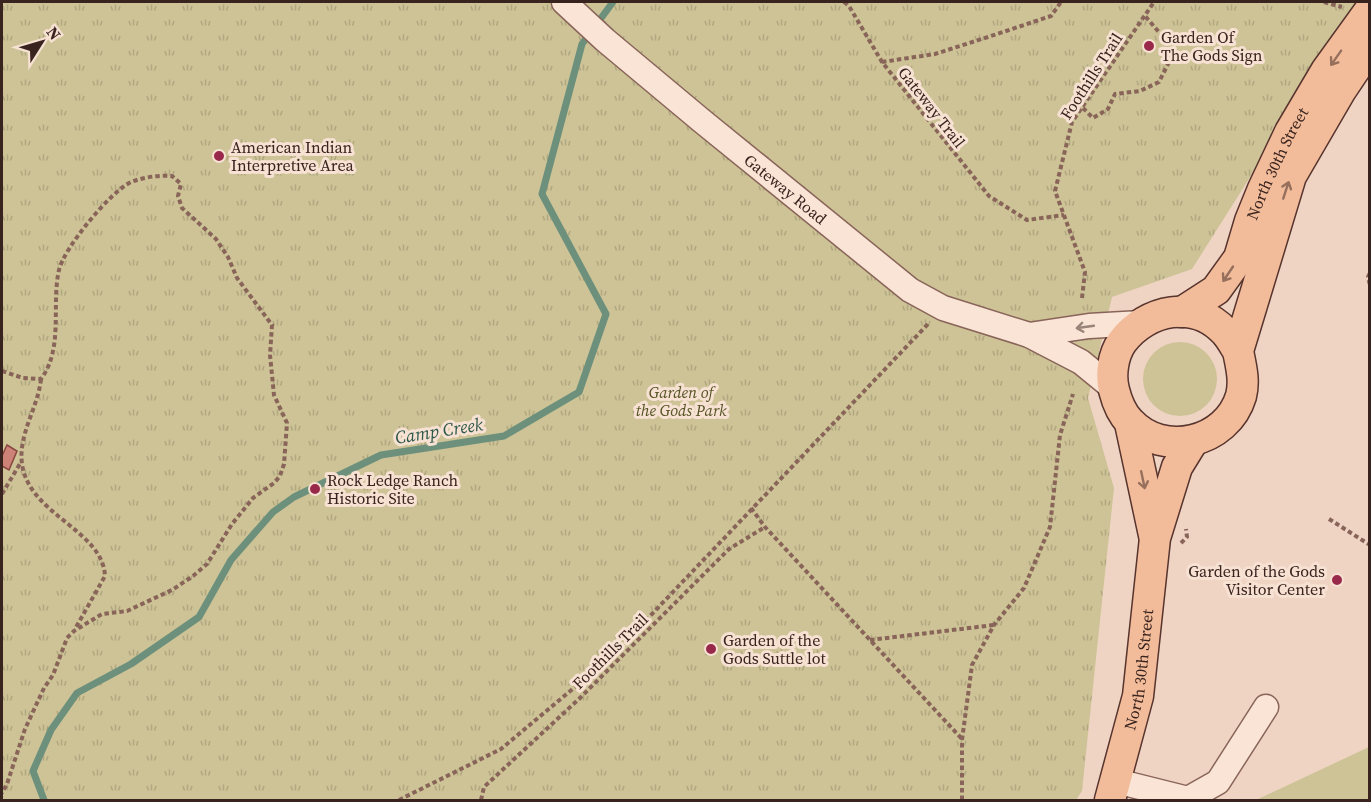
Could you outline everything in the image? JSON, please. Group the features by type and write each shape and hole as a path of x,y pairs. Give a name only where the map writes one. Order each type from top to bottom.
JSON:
{"main road":[{"name":"North 30th Street","path":"1182,312 1216,290 1239,258 1253,211 1290,132 1326,71 1356,8"},
{"name":"North 30th Street","path":"1238,351 1291,176 1329,109 1370,47"},
{"name":"North 30th Street","path":"1113,791 1138,696 1155,538 1177,467 1193,441 1214,432 1230,416 1241,396 1243,373 1238,351 1225,332 1209,319 1190,312 1169,312 1150,317 1141,323 1120,345 1113,364 1114,389 1118,404 1130,423 1155,538"},
{"path":"1130,423 1149,436 1171,442 1193,441"}],"street":[{"name":"Gateway Road","path":"564,2 605,40 910,290 943,308 1029,335 1082,363 1114,389"},
{"name":"Gateway Road","path":"1029,335 1089,326 1141,323"},
{"path":"1113,791 1188,800 1218,782 1266,707"}],"path":[{"path":"844,2 849,6 882,62"},
{"name":"Gateway Trail","path":"882,62 935,54 988,38 1051,15 1061,2"},
{"name":"Foothills Trail","path":"1082,298 1085,272 1055,191 1072,122 1154,2"},
{"path":"1324,2 1356,8"},
{"path":"1083,108 1093,118 1108,109 1115,94 1140,91 1159,82 1169,62 1164,38 1145,16"},
{"name":"Gateway Trail","path":"882,62 989,196 1027,220 1064,215"},
{"path":"2,793 25,729 44,688 53,675 67,638 74,631 102,614 127,611 172,590 193,576 207,564 232,524 253,498 280,476 284,464 287,423 274,395 270,356 272,325 237,278 228,256 216,239 182,208 178,196 181,184 172,176 155,176 132,182 123,188 100,210 62,260 57,282 54,342 46,372 41,379 39,394 25,431 22,461 25,477 41,502 77,532 105,566 102,583 74,631"},
{"path":"1370,273 1368,277 1370,285"},
{"path":"399,801 501,749 612,656 943,308"},
{"path":"2,371 23,378 41,379"},
{"path":"962,801 962,740 972,665 994,625 1024,588 1050,527 1060,435 1073,394"},
{"path":"2,494 22,461"},
{"path":"751,508 765,527 962,740"},
{"path":"1329,519 1370,545"},
{"name":"Foothills Trail","path":"481,801 484,787 580,698 729,549 765,527"},
{"path":"870,640 994,625"}],"green space":[{"name":"Garden of the Gods Park","path":"2,2 1361,2 1192,269 1112,297 1088,398 1114,488 1082,791 1076,800 2,800"},
{"path":"1180,342 1201,348 1211,358 1217,379 1211,400 1201,410 1180,416 1159,410 1149,400 1143,379 1149,358 1159,348"},
{"path":"1369,747 1369,800 1256,800"}],"building":[{"path":"7,445 17,451 9,470 2,466 2,456"}],"waterway":[{"name":"Camp Creek","path":"44,800 33,771 51,730 77,693 131,664 199,617 231,560 273,512 294,497 381,455 504,436 579,392 606,314 542,194 582,44 613,2"}],"place":[{"name":"Garden Of The Gods Sign","path":"1149,46"},
{"name":"American Indian Interpretive Area","path":"219,156"},
{"name":"Rock Ledge Ranch Historic Site","path":"315,489"},
{"name":"Garden of the Gods Visitor Center","path":"1337,580"},
{"name":"Garden of the Gods Suttle lot","path":"711,649"}]}
